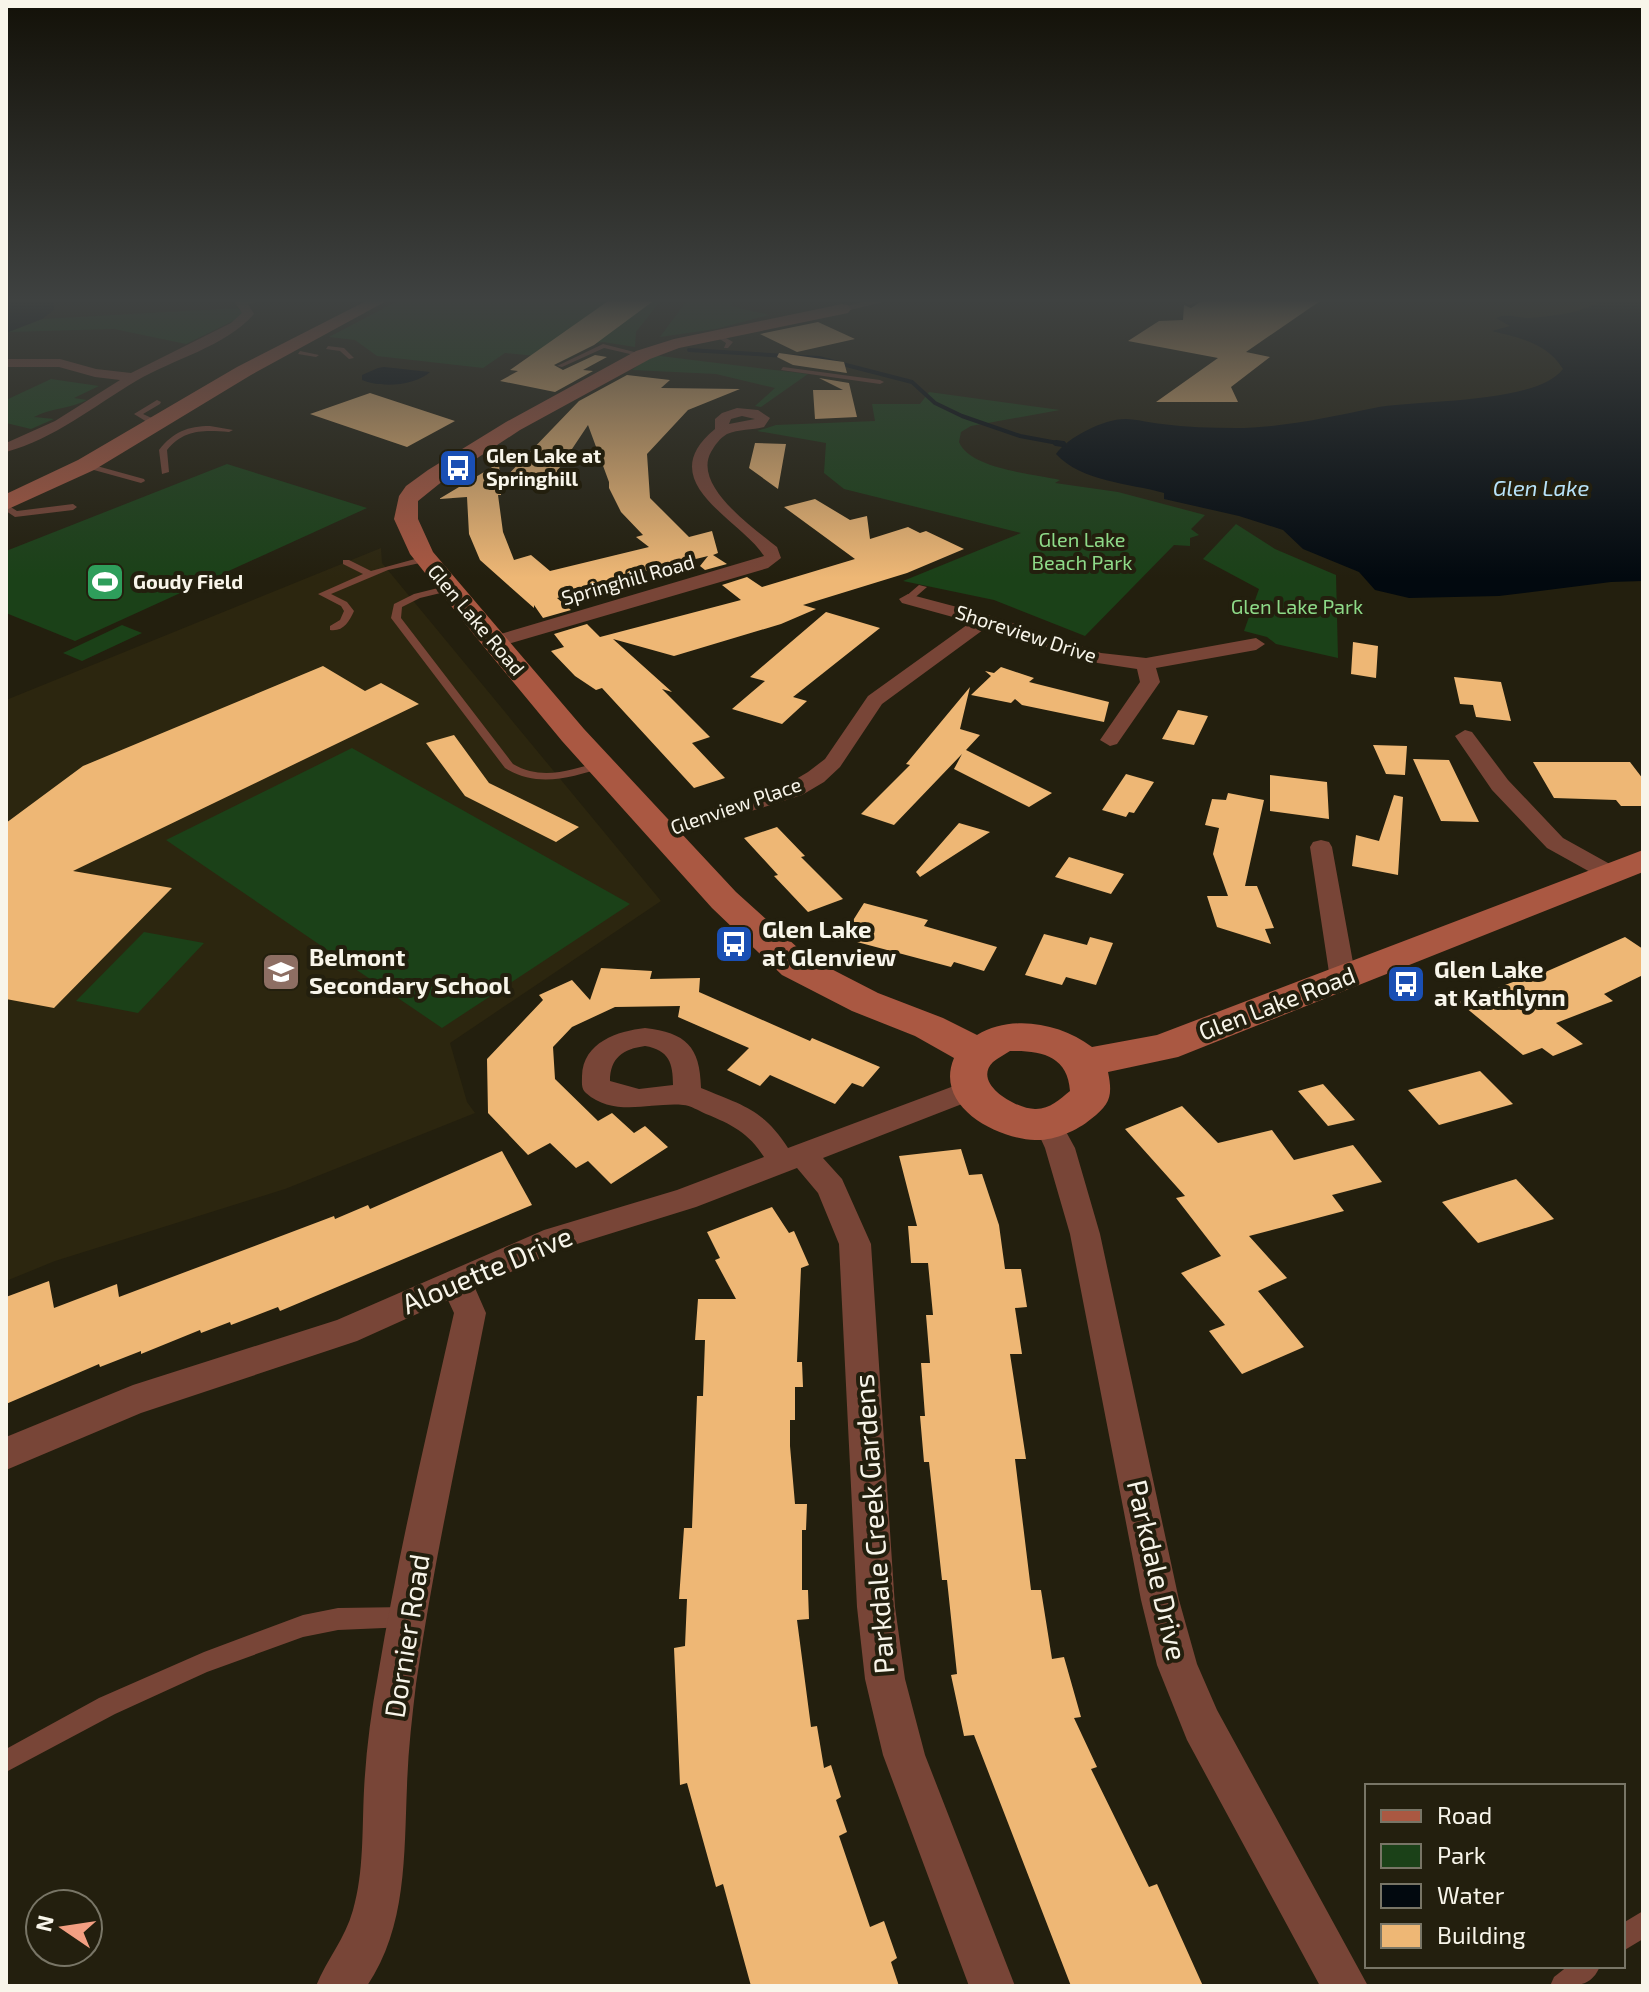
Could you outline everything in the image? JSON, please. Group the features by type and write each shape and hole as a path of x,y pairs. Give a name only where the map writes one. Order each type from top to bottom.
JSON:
{"street":[{"path":"6,448 85,411 112,392"},
{"path":"8,511 208,392"},
{"name":"Glen Lake Road","path":"581,392 502,432 414,491 407,501 406,519 412,537 426,559 494,642 705,881 795,966 865,1002 929,1027 974,1071"},
{"name":"Springhill Road","path":"494,642 762,564 773,558 771,551 719,504 700,474 699,461 703,450 722,431"},
{"name":"Shoreview Drive","path":"915,593 1098,658 1146,664 1256,644"},
{"name":"Glenview Place","path":"661,832 783,794 816,777 833,763 875,700 985,620"},
{"path":"1110,740 1150,682 1146,664"},
{"path":"1465,736 1500,785 1555,843 1609,873"},
{"path":"1321,847 1343,979"},
{"name":"Glen Lake Road","path":"1085,1063 1164,1047 1643,860"},
{"path":"1037,1037 1070,1049 1085,1063 1090,1074 1091,1097 1076,1114 1048,1124 1029,1125 998,1116 980,1103 974,1071 1000,1039 1037,1037"},
{"name":"Alouette Drive","path":"6,1454 133,1400 345,1331 555,1239 670,1204 793,1159 974,1071"},
{"name":"Parkdale Creek Gardens","path":"687,1094 746,1119 831,1187 855,1244 876,1607 885,1679 904,1755 992,1986"},
{"name":"Parkdale Drive","path":"1048,1124 1060,1148 1085,1234 1160,1600 1177,1665 1202,1725 1345,1986"},
{"name":"Dornier Road","path":"339,1986 361,1955 373,1928 381,1895 387,1759 407,1617 470,1313 456,1283"}],"lane":[{"path":"155,423 138,414 157,402"},
{"path":"165,472 163,450 167,443 194,427 229,430"},
{"path":"86,465 141,481"},
{"path":"8,511 73,507"},
{"path":"333,628 349,617 349,611 344,604 323,594 371,574 426,559"},
{"path":"346,562 371,574"},
{"path":"450,588 405,601 397,606 396,618 509,766 517,772 547,777 564,776 600,765"},
{"path":"6,1761 107,1706 204,1663 303,1626 338,1619 407,1617"},
{"path":"1625,1937 1643,1923"},
{"path":"1563,1986 1586,1968"}],"shaded area":[{"name":"Belmont Secondary School","path":"381,548 382,563 661,901 450,1043 467,1102 475,1113 285,1189 55,1261 6,1281 6,700"}],"green space":[{"path":"23,392 87,392 74,398 87,400 34,417 54,419 31,429 6,423 6,400"},
{"path":"771,392 782,392 761,407 755,406"},
{"name":"Glen Lake Beach Park","path":"929,392 1060,410 971,426 961,432 959,442 965,451 976,458 1004,469 1060,480 1055,483 1118,492 1205,515 1191,529 1199,535 1190,538 1190,546 1174,545 1085,636 994,600 903,581 1021,533 844,489 824,473 826,443 757,431 776,425 875,421 872,404 920,404"},
{"name":"Goudy Field","path":"227,464 367,508 75,641 6,613 6,551"},
{"name":"Glen Lake Park","path":"1236,524 1275,549 1336,575 1338,658 1276,644 1267,637 1244,631 1259,589 1203,559"},
{"path":"122,625 142,633 82,661 63,653"},
{"path":"352,748 630,904 442,1028 166,840"},
{"path":"144,932 204,943 138,1013 76,1001"}],"water":[{"name":"Glen Lake","path":"1515,392 1643,392 1643,581 1499,596 1409,598 1375,590 1359,572 1303,549 1283,530 1239,516 1164,499 1164,493 1092,476 1056,454 1078,435 1116,420 1252,428 1394,405"}],"building":[{"path":"596,392 733,392 688,410 647,454 650,498 689,537 712,531 718,553 713,555 727,564 705,570 700,566 708,556 565,591 569,595 557,598 571,610 543,618 534,605 534,608 480,560 469,534 467,497 439,499 499,463 501,495 498,495 503,532 514,560 531,555 550,571 649,547 636,537 643,535 621,512 609,488 588,425 550,482 503,480 579,401"},
{"path":"813,392 851,392 857,417 815,419"},
{"path":"1170,392 1233,392 1238,402 1156,402"},
{"path":"370,393 455,421 407,447 310,414"},
{"path":"755,443 786,444 778,489 749,468"},
{"path":"815,499 850,520 867,516 870,539 908,527 920,533 926,531 964,549 907,573 803,605 816,609 781,624 674,656 613,639 672,692 662,689 710,737 692,743 725,778 694,788 602,688 596,690 575,676 551,651 564,647 554,634 587,624 600,637 741,600 722,585 747,577 762,587 855,559 784,507"},
{"path":"826,612 880,628 793,697 807,701 782,724 732,709 765,681 750,677"},
{"path":"1353,642 1378,646 1376,678 1351,674"},
{"path":"323,666 365,691 381,683 419,704 73,871 172,888 54,1008 6,999 6,823 83,766"},
{"path":"1001,667 1034,678 1029,682 1109,702 1104,722 1022,705 1015,699 1011,703 971,695 991,676 985,671 994,673"},
{"path":"1454,677 1501,682 1511,721 1476,717 1473,705 1460,704"},
{"path":"970,687 960,729 980,735 966,750 1052,793 1029,807 954,769 962,754 894,825 861,814 910,765 906,764"},
{"path":"1178,710 1208,716 1194,745 1162,739"},
{"path":"454,735 489,783 579,827 556,842 465,796 426,743"},
{"path":"1373,745 1407,746 1405,775 1386,774"},
{"path":"1413,759 1449,760 1479,822 1441,821"},
{"path":"1533,762 1630,762 1643,779 1643,806 1621,806 1616,800 1554,798"},
{"path":"1126,774 1154,782 1134,813 1129,812 1126,817 1102,810"},
{"path":"1270,775 1327,782 1329,819 1270,811"},
{"path":"1228,793 1264,800 1245,886 1257,886 1274,928 1265,929 1271,944 1217,927 1207,896 1228,896 1213,854 1219,828 1205,825 1212,799 1226,800"},
{"path":"1394,795 1403,797 1398,875 1352,866 1356,835 1379,841"},
{"path":"959,823 990,832 920,877 916,872"},
{"path":"777,827 805,856 801,857 843,899 808,912 774,876 778,875 744,838"},
{"path":"1069,857 1124,874 1111,894 1055,877"},
{"path":"864,903 928,920 924,926 997,947 984,971 954,962 951,967 842,938"},
{"path":"1044,934 1087,945 1090,937 1113,943 1096,985 1066,977 1062,985 1025,975"},
{"path":"1625,937 1643,949 1643,975 1604,994 1613,1001 1556,1023 1583,1044 1553,1056 1542,1048 1523,1055 1459,1002 1532,975 1534,977"},
{"path":"601,968 652,971 650,979 700,978 699,992 810,1041 812,1038 880,1067 863,1087 852,1083 835,1104 770,1075 760,1086 727,1070 749,1048 678,1017 680,1006 615,1007 572,1027 553,1047 555,1079 598,1121 612,1113 634,1133 645,1126 668,1147 611,1184 588,1161 576,1168 550,1143 528,1155 488,1113 487,1059 543,1000 539,995 572,980 590,1000"},
{"path":"1480,1071 1513,1104 1439,1125 1408,1090"},
{"path":"1323,1084 1355,1120 1328,1126 1298,1091"},
{"path":"1182,1106 1218,1143 1272,1130 1294,1160 1353,1145 1382,1182 1332,1195 1344,1211 1249,1236 1287,1278 1258,1291 1304,1347 1242,1374 1209,1331 1225,1325 1181,1273 1221,1256 1176,1198 1185,1196 1125,1129"},
{"path":"961,1149 969,1175 982,1174 999,1225 1005,1269 1021,1269 1027,1307 1015,1308 1022,1354 1010,1354 1026,1459 1015,1459 1031,1590 1041,1590 1052,1659 1064,1657 1081,1717 1074,1718 1097,1767 1091,1769 1149,1887 1157,1884 1203,1986 1071,1986 974,1735 964,1736 951,1675 957,1674 947,1580 942,1580 929,1462 924,1462 920,1416 925,1416 921,1363 930,1363 926,1315 933,1315 928,1263 911,1263 908,1226 917,1226 899,1156"},
{"path":"502,1151 532,1205 280,1311 278,1307 231,1325 230,1322 201,1333 200,1330 141,1354 141,1351 100,1367 99,1364 6,1404 6,1297 49,1281 54,1308 117,1284 119,1297 334,1216 335,1219 368,1205 370,1209"},
{"path":"1516,1179 1554,1219 1478,1243 1442,1202"},
{"path":"772,1207 789,1233 794,1231 809,1265 801,1268 797,1362 802,1362 803,1387 795,1387 795,1420 790,1420 790,1446 795,1504 807,1504 806,1530 802,1530 802,1590 808,1590 809,1619 797,1620 811,1727 817,1726 824,1768 831,1765 841,1797 836,1800 847,1832 839,1836 870,1927 884,1921 897,1958 891,1962 899,1986 751,1986 723,1884 716,1887 687,1783 680,1785 674,1648 685,1646 687,1599 679,1599 684,1528 692,1528 697,1396 703,1396 705,1340 695,1340 698,1299 736,1299 715,1260 720,1258 707,1232"}],"waterway":[{"path":"923,392 935,403 962,416 1020,436 1063,444 1056,443"}],"place":[{"name":"Glen Lake at Springhill","path":"458,468"},
{"name":"Goudy Field","path":"105,582"},
{"name":"Glen Lake at Glenview","path":"734,944"},
{"name":"Belmont Secondary School","path":"281,972"},
{"name":"Glen Lake at Kathlynn","path":"1406,984"}]}
